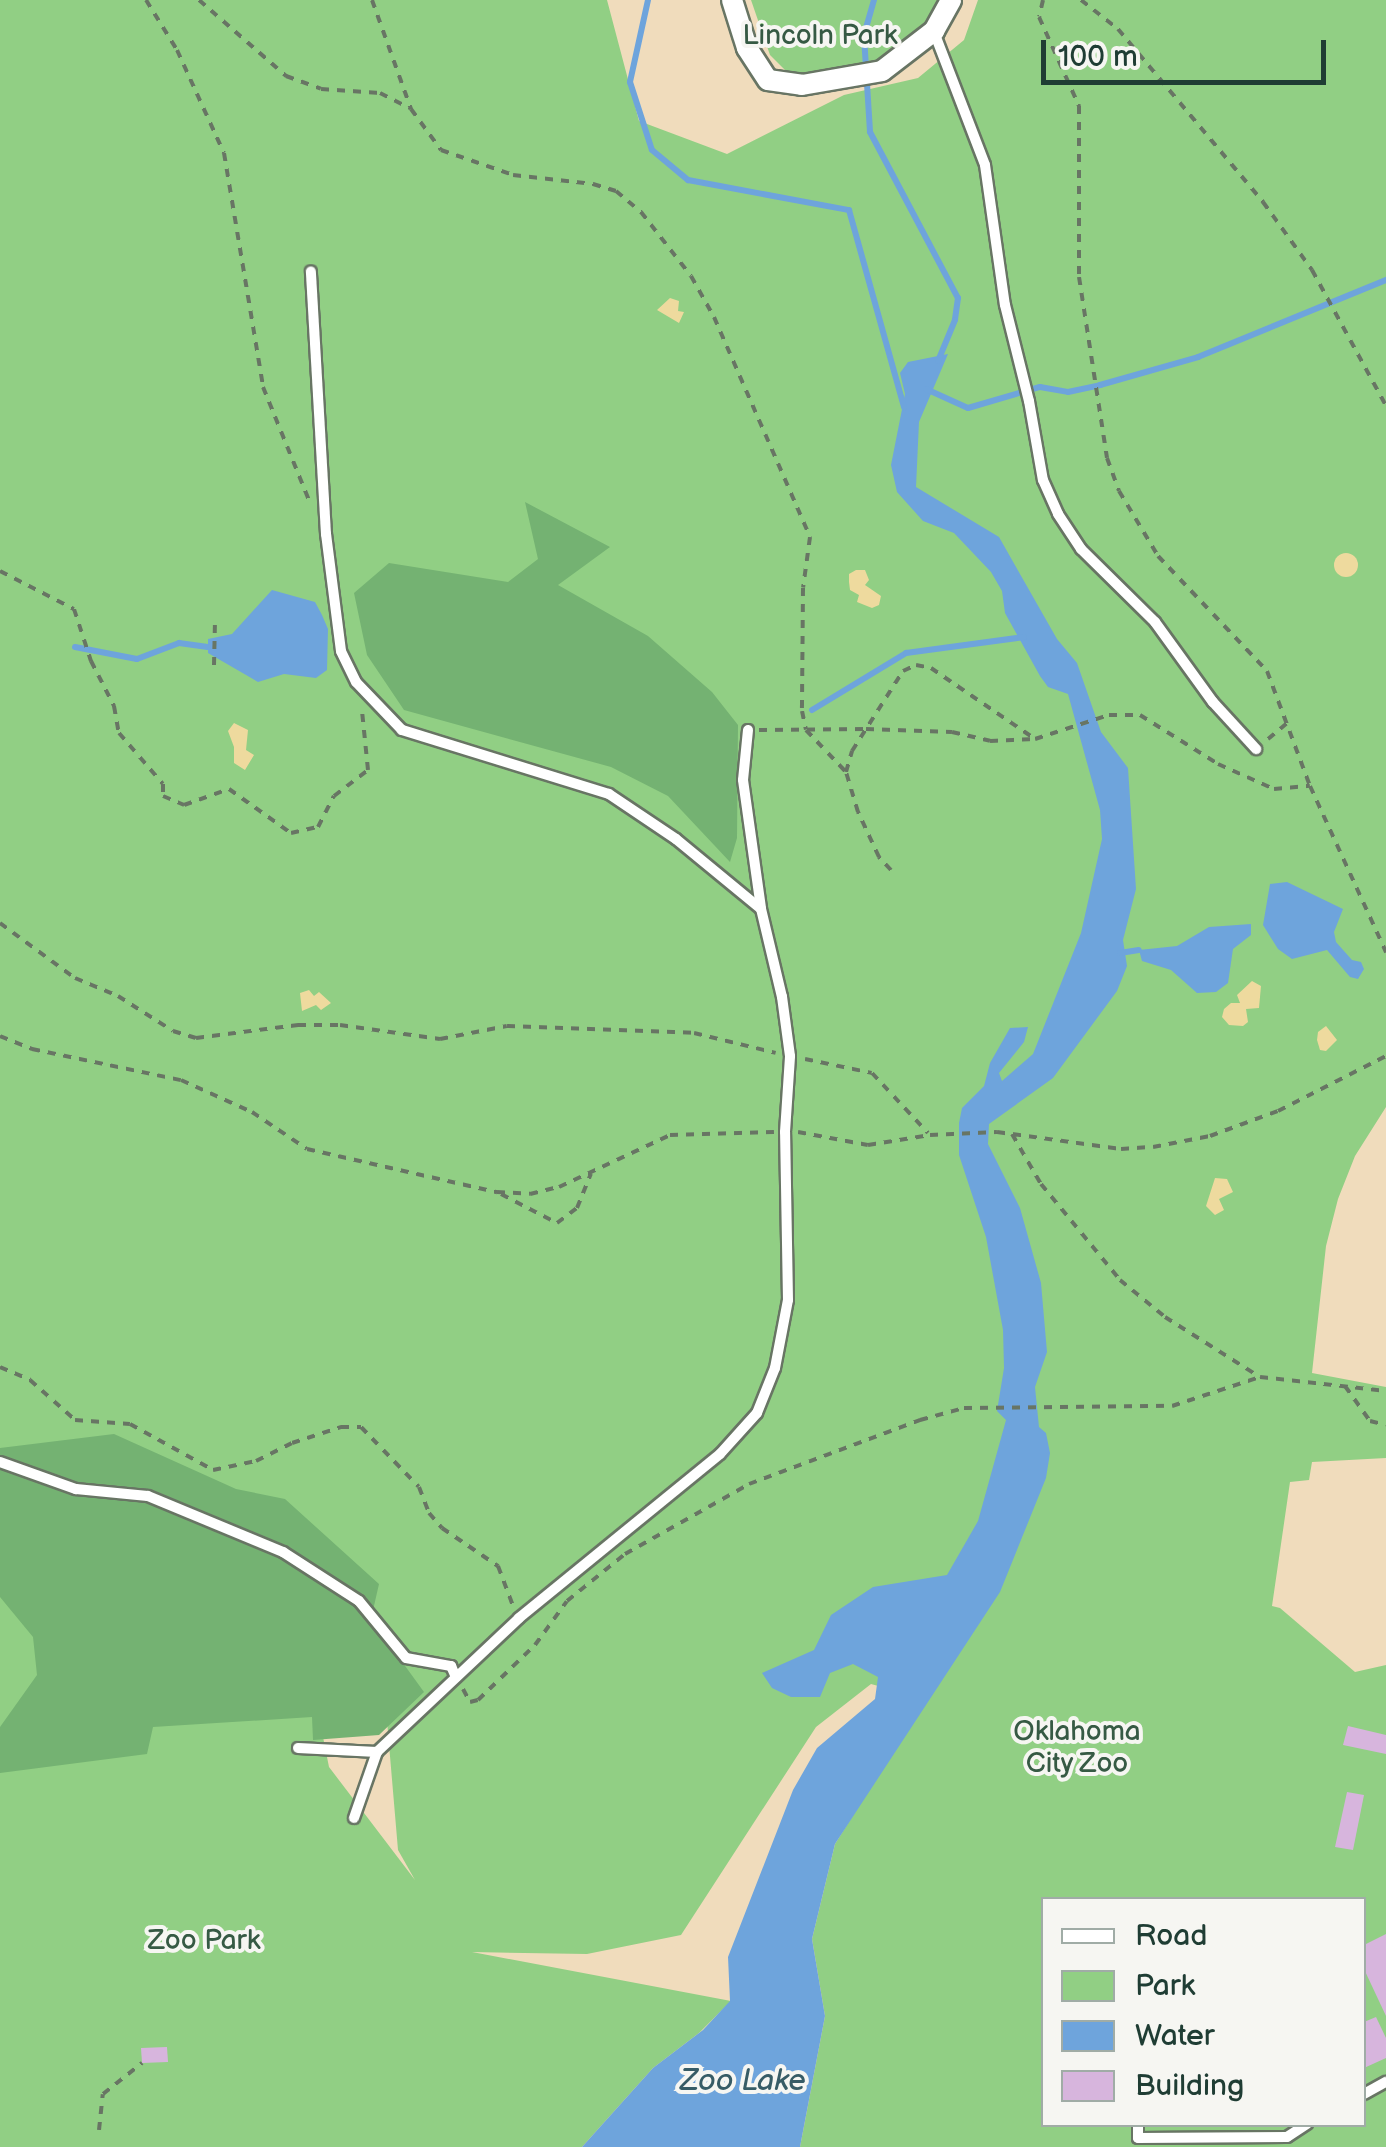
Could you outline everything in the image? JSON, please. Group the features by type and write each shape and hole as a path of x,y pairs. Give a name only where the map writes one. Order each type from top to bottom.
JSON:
{"street":[{"path":"732,0 747,48 768,80 802,85 882,71 934,30 951,0"}],"lane":[{"path":"934,30 985,165 1005,305 1029,400 1043,480 1081,548 1154,622 1213,702 1256,748"},
{"path":"312,271 326,534 341,651 356,682 402,730 610,794 676,839 761,909"},
{"path":"354,1818 377,1752 518,1618 720,1454 756,1413 775,1368 788,1300 785,1132 790,1056 782,997 761,909 742,780 748,730"},
{"path":"0,1462 76,1489 148,1496 283,1552 359,1601 406,1658 451,1666 456,1678"},
{"path":"298,1748 377,1752"},
{"path":"1138,2127 1138,2138 1288,2138 1304,2127"}],"path":[{"path":"146,0 177,50 224,152 263,388 298,480 326,534"},
{"path":"198,0 286,76 321,89 380,93 411,109"},
{"path":"372,0 411,109 430,138 452,157 513,175 592,184 616,192 641,212 691,276 714,317 810,538 802,617 806,730 846,772 858,812 879,857 891,870"},
{"path":"1043,0 1039,17 1079,106 1079,277 1107,458 1119,491 1158,556 1266,671 1310,786 1386,952"},
{"path":"1081,0 1118,28 1263,202 1312,270 1386,406"},
{"path":"0,570 74,609 90,657 114,706 119,734 163,784 163,796 184,805 228,789 292,833 318,827 334,796 368,770 367,734 356,682"},
{"path":"214,665 215,622"},
{"path":"846,772 852,751 903,671 916,665 950,680 1036,740"},
{"path":"748,730 866,729 952,732 990,741 1036,740 1109,714 1140,716 1218,764 1274,789 1310,786"},
{"path":"0,923 75,978 196,1038 298,1025 340,1025 440,1039 507,1026 694,1033 872,1073 930,1135"},
{"path":"0,1036 32,1048 181,1080 252,1112 307,1149 498,1192 530,1194 590,1174 670,1135 814,1132 868,1145 930,1135 997,1132 1121,1150 1210,1136 1278,1111 1386,1056"},
{"path":"1012,1134 1041,1184 1120,1280 1165,1316 1260,1377 1386,1391"},
{"path":"498,1192 557,1223 577,1208 590,1174"},
{"path":"0,1367 30,1380 75,1420 130,1424 212,1470 256,1460 292,1442 342,1427 360,1426 419,1488 429,1514 442,1528 498,1566 518,1618 535,1645"},
{"path":"456,1678 470,1702 478,1700 535,1645 567,1600 625,1554 748,1484 920,1420 964,1408 1172,1406 1216,1395 1260,1377"},
{"path":"1346,1386 1370,1421 1386,1425"},
{"path":"100,2130 103,2094 142,2063"}],"green space":[{"path":"0,0 607,0 639,121 727,154 844,95 918,78 964,40 978,0 1386,0 1386,1107 1355,1156 1338,1199 1326,1246 1312,1373 1386,1387 1386,1458 1312,1462 1309,1480 1290,1482 1272,1606 1280,1608 1355,1672 1386,1665 1386,2147 800,2147 825,2016 812,1939 835,1844 926,1699 871,1684 816,1727 681,1935 587,1954 472,1952 731,2001 699,2033 653,2068 582,2147 0,2147","holes":["382,1662 398,1850 415,1880 329,1767 321,1727"]},
{"name":"Lincoln Park","path":"751,0 947,0 932,27 888,62 807,75 786,71 770,55"},
{"path":"525,502 610,547 558,585 648,636 712,692 738,725 737,838 730,862 668,796 611,767 404,710 367,655 354,593 389,563 508,582 538,559"},
{"path":"114,1434 236,1489 285,1499 379,1584 371,1619 424,1692 379,1735 313,1740 312,1717 153,1727 147,1754 0,1773 0,1727 37,1675 33,1637 0,1597 0,1448"}],"sand":[{"path":"670,298 679,301 678,311 684,312 679,323 657,310"},
{"path":"1346,553 1355,556 1355,574 1346,577 1337,574 1334,565 1337,556"},
{"path":"865,570 869,580 865,585 881,596 879,605 872,608 857,602 859,595 850,590 849,582 849,574"},
{"path":"234,723 248,730 246,750 254,755 245,770 234,763 228,731"},
{"path":"1252,981 1261,986 1259,1008 1246,1009 1248,1022 1243,1026 1229,1025 1222,1017 1224,1009 1231,1003 1240,1003 1237,995"},
{"path":"309,990 314,996 319,992 331,1003 321,1010 316,1005 302,1011 300,993"},
{"path":"1326,1026 1337,1040 1326,1051 1320,1050 1317,1040 1318,1032"},
{"path":"1215,1178 1227,1179 1233,1192 1219,1199 1224,1210 1215,1215 1206,1206"}],"water":[{"name":"Zoo Lake","path":"948,354 919,422 916,487 999,537 1057,639 1077,663 1101,732 1128,768 1136,889 1123,940 1127,966 1117,991 1053,1078 989,1124 988,1144 1020,1208 1041,1283 1047,1352 1035,1387 1039,1427 1046,1433 1050,1453 1046,1478 1000,1592 835,1844 812,1939 825,2016 800,2147 582,2147 653,2068 703,2030 730,2001 728,1957 793,1790 817,1748 875,1699 878,1677 853,1664 830,1673 820,1697 791,1697 772,1688 762,1673 814,1650 831,1615 873,1587 947,1575 978,1521 1006,1420 997,1411 1004,1368 1003,1330 986,1237 959,1155 959,1123 962,1108 984,1086 990,1063 1010,1028 1028,1027 1024,1042 999,1073 1002,1081 1033,1054 1081,933 1102,839 1100,810 1068,694 1048,687 1040,676 1005,613 1002,591 991,572 954,533 923,521 897,492 891,465 905,394 900,373 908,362"},
{"path":"272,590 315,602 322,615 328,629 327,670 316,678 284,674 258,682 208,653 208,639 232,634"},
{"path":"1287,882 1343,909 1334,932 1336,942 1352,960 1361,962 1364,969 1358,979 1350,977 1327,950 1292,959 1278,949 1263,925 1270,884"},
{"path":"1251,924 1251,935 1233,949 1228,983 1216,992 1197,993 1171,970 1142,961 1139,950 1177,946 1209,927"}],"building":[{"path":"1348,1726 1386,1735 1386,1754 1343,1745"},
{"path":"1347,1792 1364,1795 1353,1850 1335,1847"},
{"path":"1386,1934 1386,2016 1366,1973 1366,1944"},
{"path":"1376,2017 1386,2038 1386,2058 1366,2067 1366,2021"},
{"path":"167,2047 168,2062 142,2063 141,2048"}],"waterway":[{"path":"648,0 630,82 652,150 688,180 849,210 904,407"},
{"path":"874,0 864,36 870,132 958,298 955,320 938,361"},
{"path":"926,389 968,408 1040,387 1068,392 1100,385 1198,357 1386,280"},
{"path":"812,710 906,653 1024,637"},
{"path":"75,647 137,659 179,643 208,647"},
{"path":"1120,953 1139,950"}],"park label":[{"name":"Oklahoma City Zoo","path":"1077,1748"},
{"name":"Zoo Park","path":"204,1941"}]}
